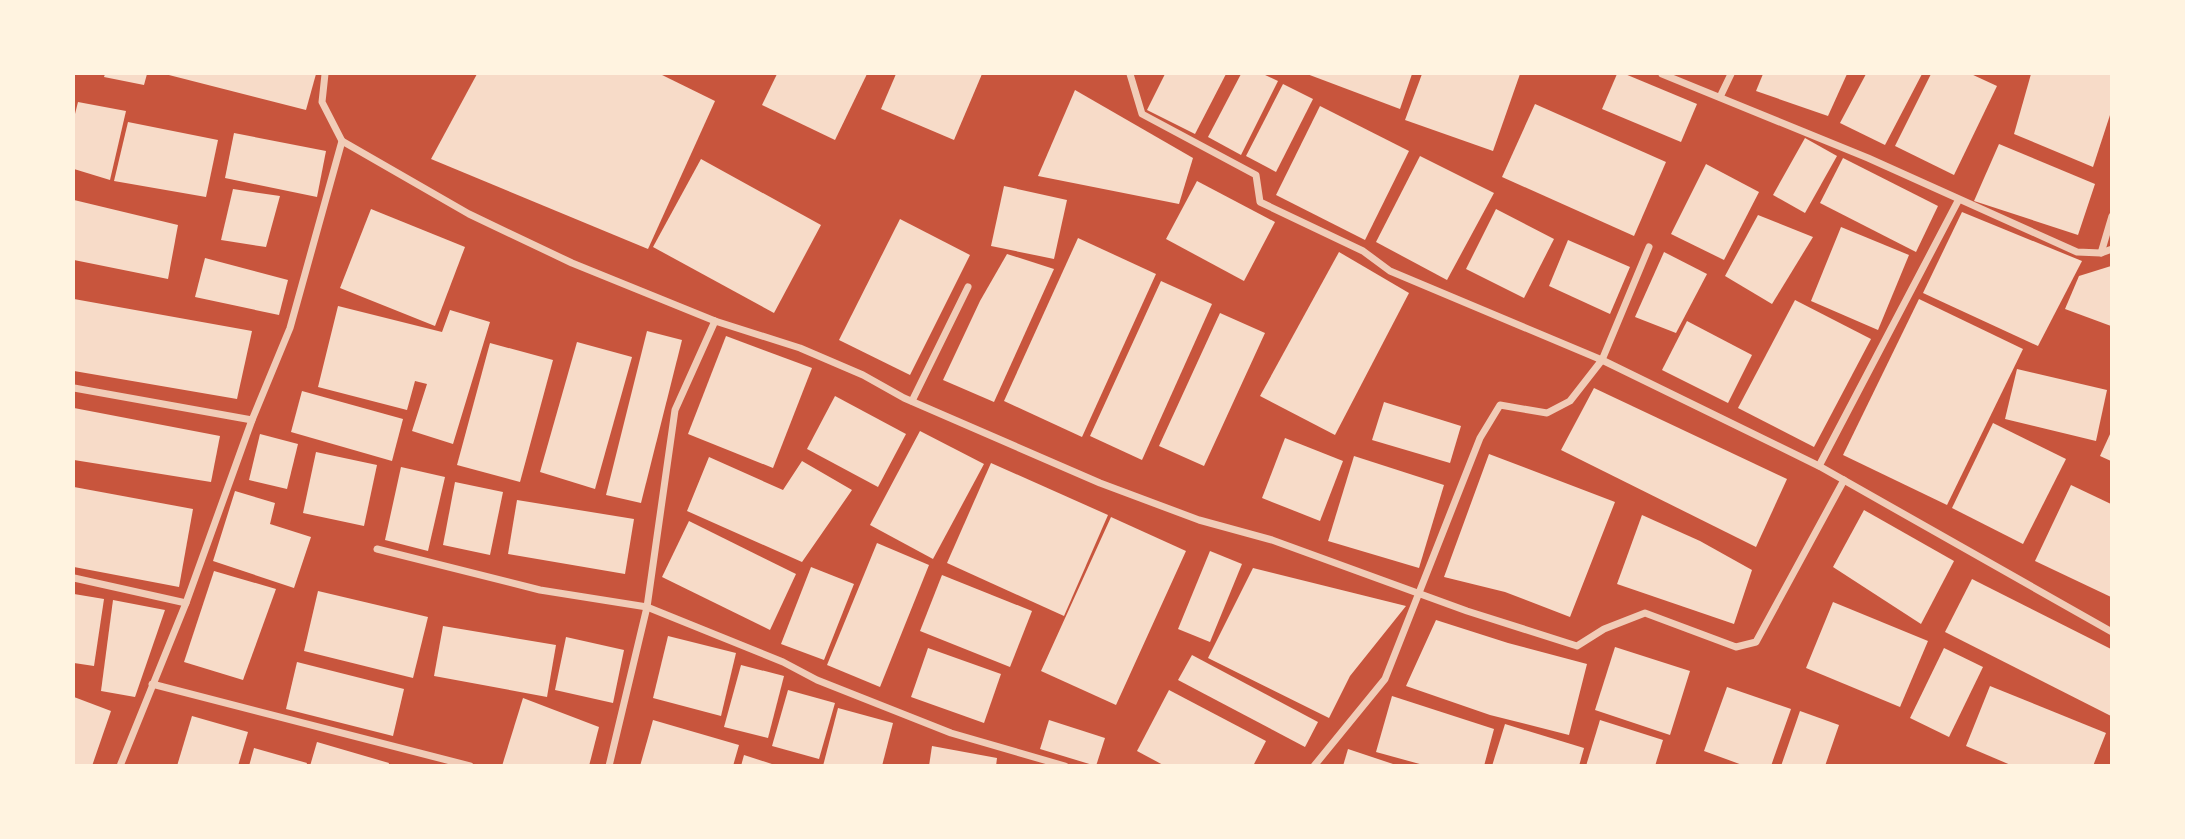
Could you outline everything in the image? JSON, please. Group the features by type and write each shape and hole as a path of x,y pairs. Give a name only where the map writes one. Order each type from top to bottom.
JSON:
{"street":[{"path":"324,74 322,103 342,141 469,214 572,264 715,321 800,348 912,401 1100,483 1199,520 1272,540 1419,594 1577,646 1604,629 1645,613 1736,647 1756,642 1844,480"},
{"path":"1130,74 1142,114 1256,176 1260,202 1363,251 1390,271 1602,360 1819,466 2112,632"},
{"path":"1662,74 1868,158 1958,201 2077,251 2101,253 2112,249"},
{"path":"1720,97 1731,74"},
{"path":"120,765 186,603 252,420 290,328 342,141"},
{"path":"1819,466 1958,201"},
{"path":"2101,253 2112,216"},
{"path":"1314,765 1385,679 1480,438 1500,405 1547,413 1570,401 1602,360 1649,247"},
{"path":"912,401 968,287"},
{"path":"609,765 647,607 675,410 715,321"},
{"path":"74,388 252,420"},
{"path":"377,549 540,590 647,607 783,662 817,680 951,733 1065,765"},
{"path":"74,578 186,603"},
{"path":"152,684 470,765"}],"building":[{"path":"105,74 147,74 144,85 104,77"},
{"path":"165,74 316,74 306,110"},
{"path":"477,74 660,74 715,101 648,249 431,159"},
{"path":"777,74 867,74 835,140 762,105"},
{"path":"896,74 982,74 954,140 881,109"},
{"path":"1165,74 1226,74 1195,134 1147,110"},
{"path":"1241,74 1263,74 1278,81 1241,155 1208,137"},
{"path":"1307,74 1412,74 1400,109"},
{"path":"1422,74 1520,74 1493,151 1405,120"},
{"path":"1617,74 1625,74 1697,104 1681,142 1602,109"},
{"path":"1763,74 1847,74 1828,116 1756,91"},
{"path":"1866,74 1922,74 1885,145 1840,123"},
{"path":"1931,74 1971,74 1997,86 1954,175 1895,146"},
{"path":"2031,74 2111,74 2111,112 2093,167 2014,134"},
{"path":"1283,84 1313,99 1276,172 1246,156"},
{"path":"1075,90 1193,158 1179,204 1038,176"},
{"path":"78,102 126,111 110,180 74,169 74,118"},
{"path":"1535,104 1666,162 1634,236 1502,177"},
{"path":"1320,106 1409,151 1365,240 1276,195"},
{"path":"128,122 218,140 206,197 114,181"},
{"path":"234,133 326,151 317,197 225,178"},
{"path":"1805,138 1837,156 1805,213 1773,195"},
{"path":"1999,144 2095,184 2078,235 1974,201"},
{"path":"1420,156 1494,193 1447,280 1376,242"},
{"path":"1843,158 1938,206 1916,252 1820,203"},
{"path":"701,159 821,225 774,313 653,247"},
{"path":"1706,164 1759,192 1724,260 1671,234"},
{"path":"1197,181 1275,222 1244,281 1166,239"},
{"path":"1004,186 1067,200 1054,259 991,246"},
{"path":"233,189 280,196 266,247 221,240"},
{"path":"74,200 178,225 168,279 74,260"},
{"path":"371,209 465,247 435,326 340,288"},
{"path":"1496,209 1554,239 1524,298 1466,269"},
{"path":"1962,212 2082,261 2038,346 1923,293"},
{"path":"1758,215 1813,237 1772,304 1725,276"},
{"path":"900,219 970,255 910,375 839,340"},
{"path":"1841,227 1909,255 1878,330 1811,301"},
{"path":"1078,238 1156,274 1082,437 1004,401"},
{"path":"1568,240 1630,267 1610,314 1549,286"},
{"path":"1339,252 1409,293 1335,435 1260,396"},
{"path":"1664,252 1707,274 1676,333 1635,317"},
{"path":"1007,254 1054,269 994,402 943,380 980,301"},
{"path":"205,258 288,280 279,315 195,297"},
{"path":"2111,266 2111,326 2065,309 2079,276"},
{"path":"1161,281 1212,304 1142,460 1090,436"},
{"path":"74,299 252,331 237,399 74,371"},
{"path":"1919,299 2023,349 1947,505 1843,455"},
{"path":"1795,300 1871,339 1814,447 1738,408"},
{"path":"338,306 442,332 450,310 490,322 453,444 412,431 427,384 415,381 407,410 318,387"},
{"path":"1220,313 1265,333 1204,466 1159,446"},
{"path":"1687,321 1752,355 1728,403 1662,370"},
{"path":"647,331 682,340 641,503 606,495"},
{"path":"726,336 812,368 773,468 688,434"},
{"path":"577,342 632,357 595,489 540,472"},
{"path":"490,343 553,360 520,482 457,465"},
{"path":"2017,369 2107,390 2096,441 2005,419"},
{"path":"1594,388 1787,479 1756,547 1561,450"},
{"path":"302,391 403,419 392,461 291,432"},
{"path":"835,396 906,434 878,487 807,449"},
{"path":"1384,402 1461,426 1450,463 1372,440"},
{"path":"74,408 220,436 211,482 74,460"},
{"path":"1993,423 2066,459 2023,544 1952,508"},
{"path":"920,431 984,464 933,559 870,525"},
{"path":"2111,432 2111,461 2100,456"},
{"path":"260,434 298,444 287,489 249,480"},
{"path":"1285,438 1343,461 1320,521 1262,498"},
{"path":"316,452 377,465 364,526 303,513"},
{"path":"1489,454 1615,502 1570,617 1505,592 1444,577"},
{"path":"1354,456 1444,485 1419,568 1328,541"},
{"path":"709,457 783,490 802,461 852,490 802,562 687,511"},
{"path":"991,463 1108,515 1064,616 947,563"},
{"path":"401,467 445,477 428,551 385,540"},
{"path":"455,482 503,492 490,555 443,545"},
{"path":"2071,485 2111,504 2111,597 2035,561"},
{"path":"74,487 193,509 179,587 74,567"},
{"path":"235,491 275,503 270,524 311,537 294,588 213,561"},
{"path":"517,500 634,519 625,574 508,554"},
{"path":"1864,510 1954,561 1921,624 1833,567"},
{"path":"1642,515 1700,541 1752,570 1734,624 1617,584"},
{"path":"1111,517 1186,551 1116,705 1041,671"},
{"path":"689,521 796,574 770,630 662,577"},
{"path":"877,543 929,565 880,687 827,665"},
{"path":"1210,551 1242,564 1210,642 1178,629"},
{"path":"811,567 854,584 824,660 781,644"},
{"path":"1253,568 1406,606 1350,676 1329,718 1208,658"},
{"path":"214,571 276,589 243,680 184,662"},
{"path":"942,575 1032,611 1010,667 920,631"},
{"path":"1972,579 2111,649 2111,716 1945,632"},
{"path":"318,591 428,617 413,678 304,651"},
{"path":"74,594 104,599 94,666 74,663"},
{"path":"113,600 165,610 135,697 101,691"},
{"path":"1833,602 1928,641 1900,707 1806,668"},
{"path":"1436,620 1587,664 1569,735 1490,715 1406,686"},
{"path":"443,626 556,645 547,697 434,676"},
{"path":"668,636 736,653 721,716 653,698"},
{"path":"566,637 624,650 613,703 555,690"},
{"path":"1615,647 1690,671 1670,735 1595,710"},
{"path":"928,648 1001,674 984,723 911,697"},
{"path":"1944,648 1983,667 1949,737 1910,718"},
{"path":"1192,655 1318,722 1305,747 1178,680"},
{"path":"297,662 404,689 393,736 286,709"},
{"path":"741,665 784,676 768,738 724,727"},
{"path":"1990,686 2106,733 2093,766 2013,766 1966,746"},
{"path":"1727,687 1791,709 1771,766 1745,766 1704,751"},
{"path":"788,690 835,703 819,759 772,746"},
{"path":"1169,690 1266,741 1253,766 1165,766 1137,751"},
{"path":"1392,696 1494,729 1484,766 1427,766 1376,752"},
{"path":"74,697 111,711 92,766 74,766"},
{"path":"523,698 599,727 589,766 502,766"},
{"path":"838,708 893,723 882,766 823,766"},
{"path":"1800,711 1839,725 1825,766 1781,766"},
{"path":"192,716 248,732 238,766 177,766"},
{"path":"653,720 739,745 733,766 640,766"},
{"path":"1049,720 1105,738 1096,766 1040,749"},
{"path":"1600,720 1663,740 1655,766 1586,766"},
{"path":"1505,724 1584,748 1579,766 1492,766"},
{"path":"317,742 389,763 388,766 310,766"},
{"path":"932,746 997,758 996,766 929,766"},
{"path":"254,748 307,763 306,766 249,766"},
{"path":"1348,749 1396,765 1396,766 1343,766"},
{"path":"744,755 775,765 775,766 741,766"}]}
